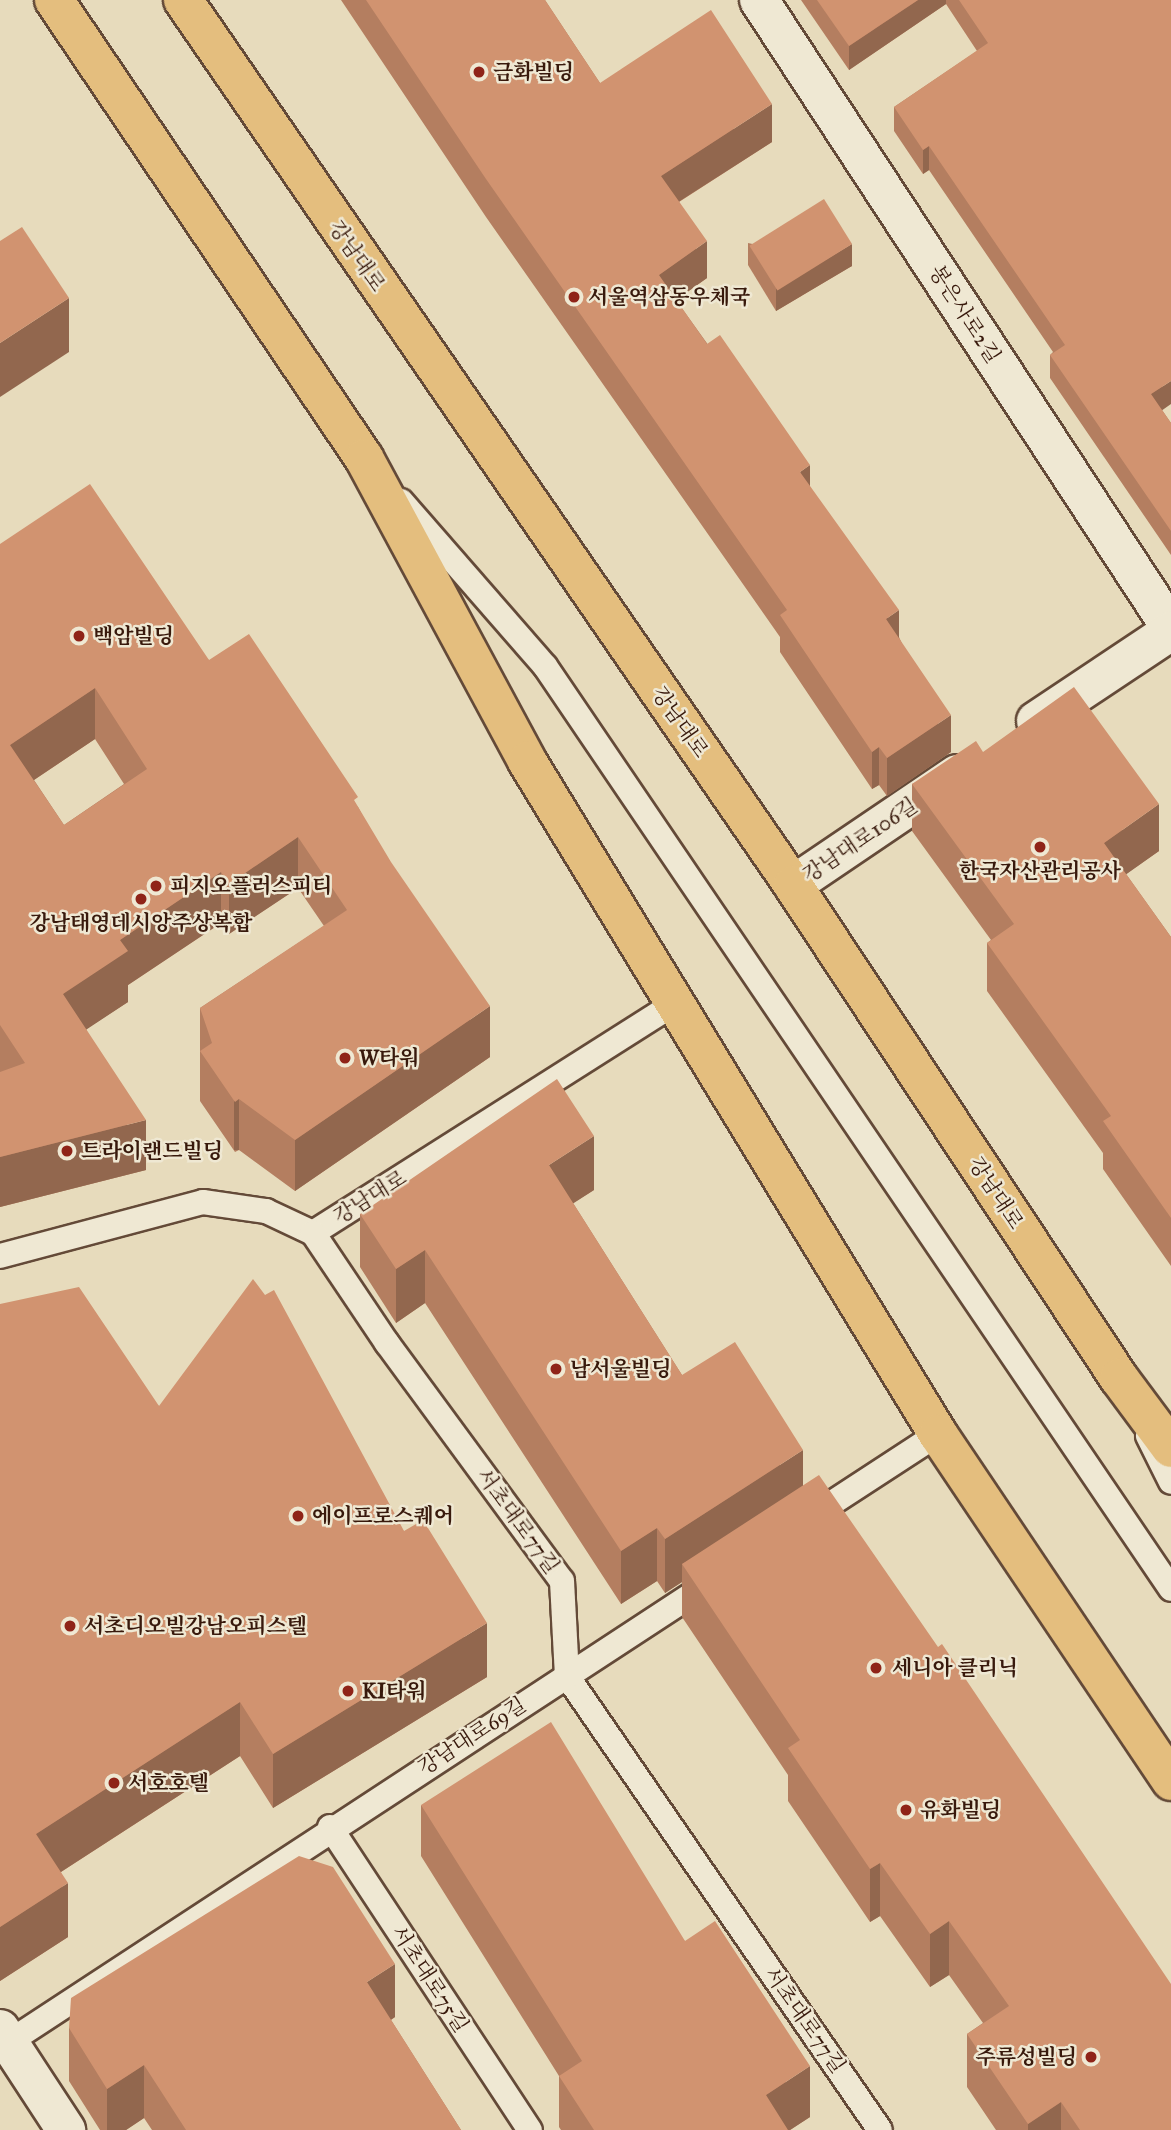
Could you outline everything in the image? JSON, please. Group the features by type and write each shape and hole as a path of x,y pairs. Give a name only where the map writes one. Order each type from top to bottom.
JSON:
{"main road":[{"path":"54,0 364,458 527,761 938,1434 1171,1781"},
{"name":"강남대로","path":"183,0 793,885 1118,1378 1171,1448"}],"street":[{"name":"봉은사로2길","path":"759,0 1171,630"},
{"name":"강남대로106길","path":"793,885 1171,630"},
{"path":"5,2036 66,2130"}],"lane":[{"path":"364,458 545,666 1171,1589"},
{"name":"강남대로","path":"313,1233 676,1003"},
{"path":"0,1256 203,1202 267,1211 313,1233"},
{"name":"서초대로77길","path":"313,1233 387,1343 562,1581 567,1676 880,2130"},
{"path":"1118,1378 1171,1482"},
{"path":"788,1532 938,1434"},
{"name":"강남대로69길","path":"5,2036 730,1570"},
{"name":"서초대로75길","path":"330,1827 530,2130"}],"building":[{"path":"366,0 545,0 600,83 711,10 772,104 661,176 707,241 659,275 707,344 720,335 810,465 800,472 899,610 886,619 951,715 887,758 879,747 872,752 780,615 787,610 486,179"},
{"path":"817,0 918,0 849,46"},
{"path":"959,0 1171,0 1171,381 1151,394 1171,423 1171,531 1050,355 1065,345 929,146 923,150 894,107 988,43"},
{"path":"824,199 852,244 777,291 749,246"},
{"path":"22,227 69,298 0,343 0,241"},
{"path":"90,484 209,660 249,634 358,797 354,800 391,862 490,1006 295,1140 239,1099 235,1102 200,1051 212,1043 200,1008 347,910 298,837 229,884 221,872 120,940 128,951 63,994 146,1120 0,1157 0,1072 25,1063 0,1025 0,544","holes":["95,688 147,769 64,825 10,745"]},
{"path":"1074,687 1159,804 1104,843 1171,937 1171,1218 1103,1121 1111,1116 987,943 1014,924 912,784 976,741 983,752"},
{"path":"557,1079 594,1136 549,1165 682,1375 735,1342 803,1450 665,1539 657,1528 621,1551 425,1250 396,1269 360,1214"},
{"path":"253,1279 265,1295 274,1290 404,1531 423,1520 487,1623 273,1754 240,1702 36,1834 68,1883 0,1927 0,1304 79,1287 159,1406"},
{"path":"819,1475 938,1647 942,1644 1171,1984 1171,2130 1080,2130 1061,2102 1028,2124 967,2034 1009,2006 949,1921 930,1934 880,1863 870,1869 788,1748 800,1740 682,1564"},
{"path":"551,1722 685,1941 715,1921 810,2066 766,2095 788,2130 594,2130 559,2076 582,2061 421,1805"},
{"path":"299,1856 333,1867 395,1964 367,1982 461,2130 186,2130 144,2065 107,2089 69,2028 71,1998"}],"place":[{"name":"금화빌딩","path":"479,72"},
{"name":"서울역삼동우체국","path":"574,297"},
{"name":"백암빌딩","path":"79,636"},
{"name":"한국자산관리공사","path":"1040,847"},
{"name":"피지오플러스피티","path":"156,886"},
{"name":"강남태영데시앙주상복합","path":"141,899"},
{"name":"W타워","path":"345,1058"},
{"name":"트라이랜드빌딩","path":"67,1151"},
{"name":"남서울빌딩","path":"556,1369"},
{"name":"에이프로스퀘어","path":"298,1516"},
{"name":"서초디오빌강남오피스텔","path":"70,1626"},
{"name":"세니아 클리닉","path":"876,1668"},
{"name":"KI타워","path":"348,1691"},
{"name":"서호호텔","path":"114,1783"},
{"name":"유화빌딩","path":"906,1810"},
{"name":"주류성빌딩","path":"1091,2057"}]}
